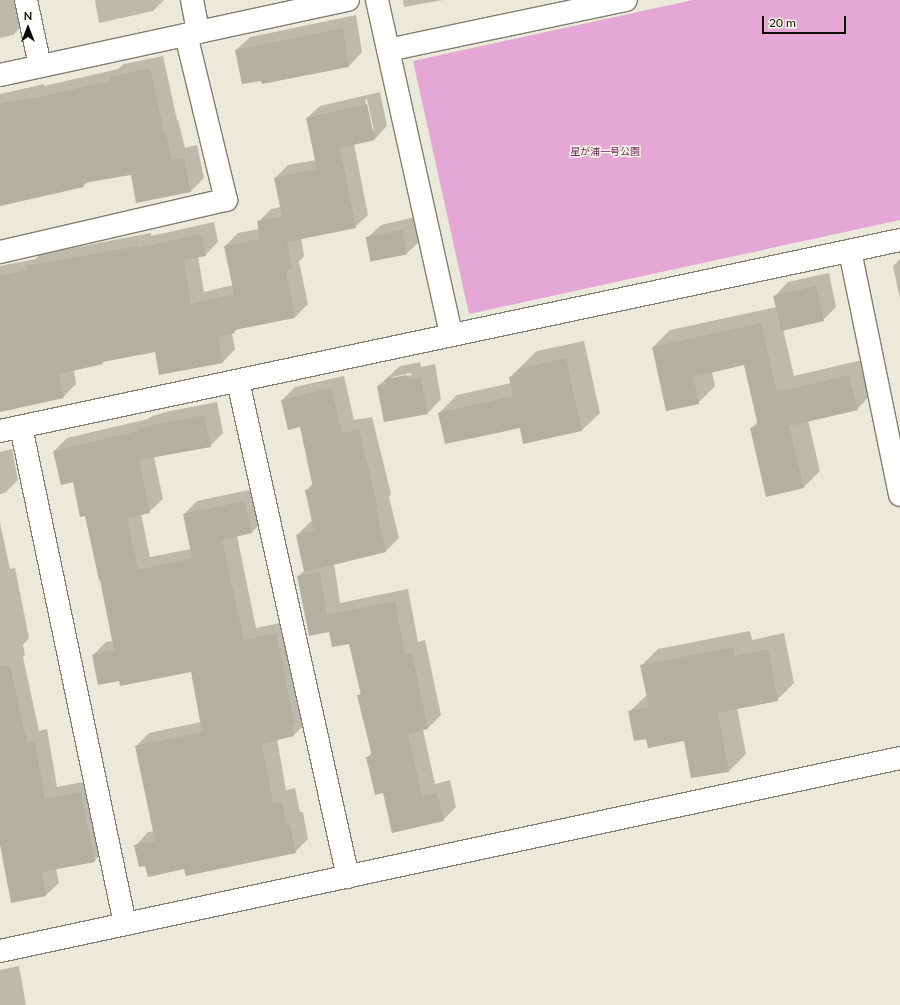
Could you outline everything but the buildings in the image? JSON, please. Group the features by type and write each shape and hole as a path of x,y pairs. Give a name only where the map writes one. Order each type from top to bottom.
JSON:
{"street":[{"path":"26,0 40,66"},
{"path":"0,252 226,200 192,33 192,0"},
{"path":"0,75 348,0"},
{"path":"377,0 451,336"},
{"path":"388,50 557,7 626,0"},
{"path":"125,924 10,429 900,240"},
{"path":"850,251 900,496"},
{"path":"238,381 348,877"},
{"path":"0,951 900,758"}],"green space":[{"name":"星が浦一号公園","path":"693,0 900,0 900,220 469,314 413,61"}]}
